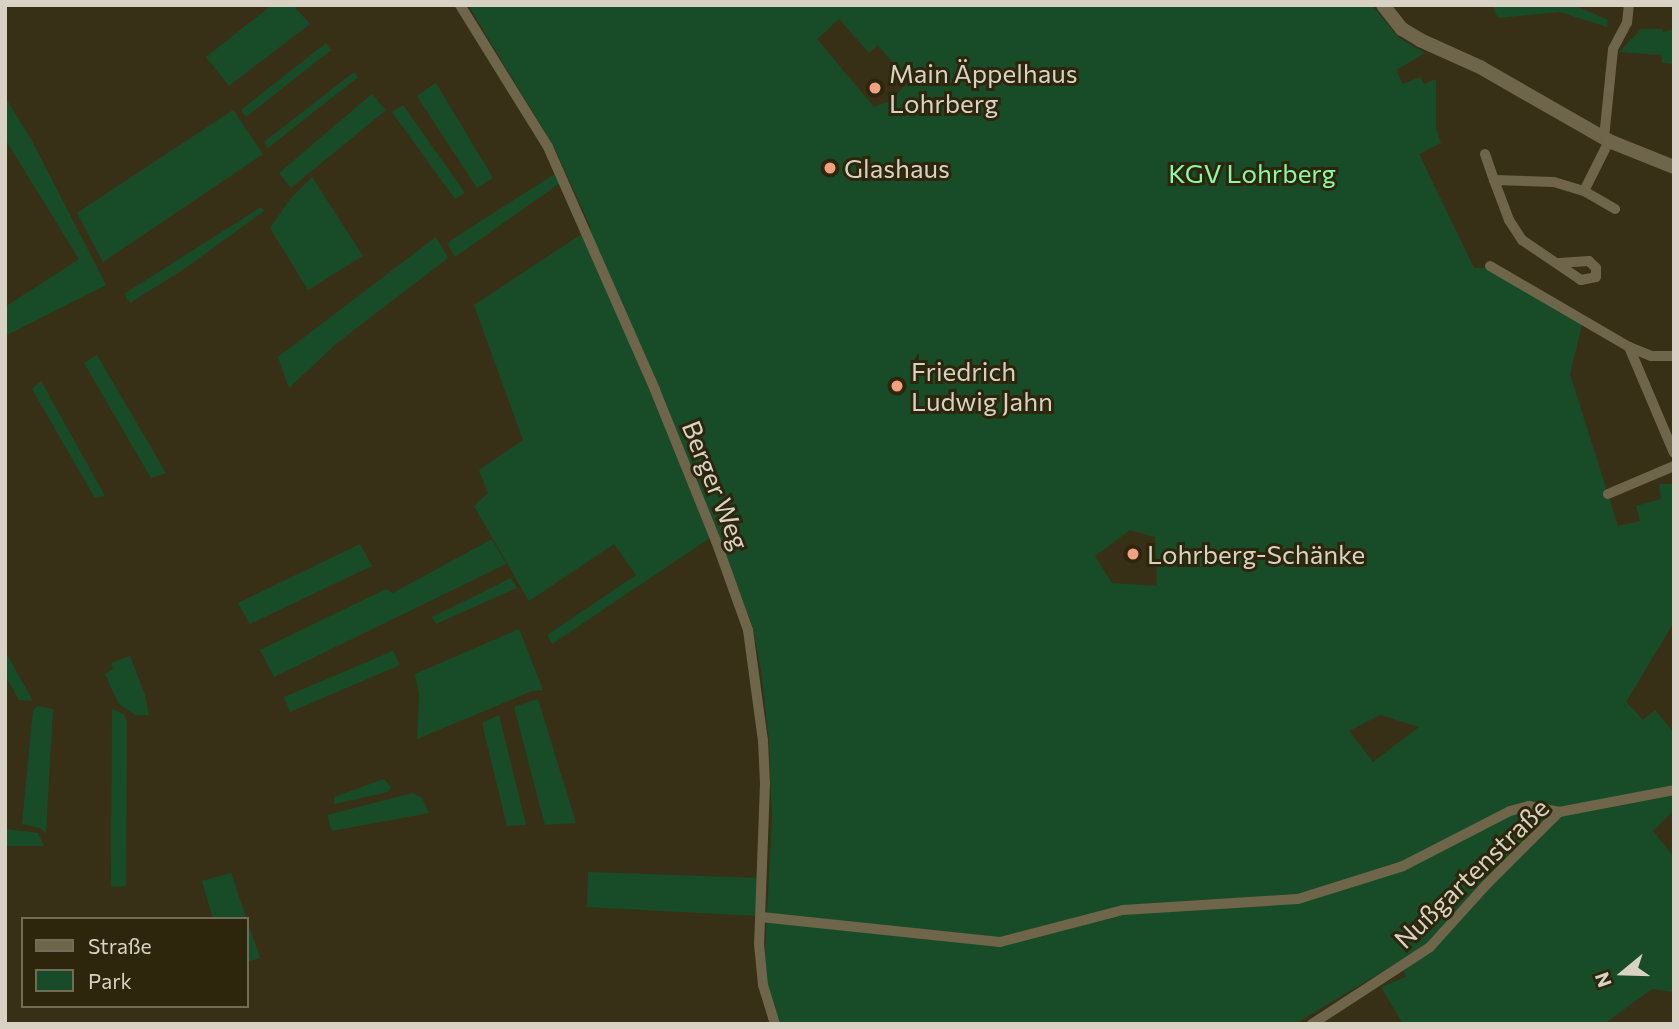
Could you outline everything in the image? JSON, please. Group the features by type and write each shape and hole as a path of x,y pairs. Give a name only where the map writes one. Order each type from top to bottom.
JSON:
{"main road":[{"path":"1383,5 1402,29 1420,40 1480,67 1607,140 1674,167"}],"street":[{"name":"Berger Weg","path":"460,5 548,147 655,390 748,630 763,741 765,832 759,944 763,985 775,1024"},
{"path":"1584,191 1607,140 1613,49 1627,23 1629,5"},
{"path":"1485,154 1517,234 1536,251 1559,263"},
{"path":"1494,180 1554,182 1584,191 1615,209"},
{"path":"1490,266 1629,347 1651,356 1674,356"},
{"path":"1629,347 1674,453"},
{"path":"1641,376 1651,356"},
{"path":"1608,494 1674,466"},
{"name":"Nußgartenstraße","path":"1312,1024 1430,947 1559,811 1674,790"},
{"path":"761,917 1000,942 1123,910 1298,899 1403,866 1510,811 1529,806 1559,811"}],"green space":[{"path":"272,5 293,5 310,24 229,86 206,57"},
{"name":"KGV Lohrberg","path":"468,5 1372,5 1398,37 1425,53 1396,70 1403,84 1420,77 1424,84 1436,79 1436,129 1441,143 1419,154 1474,268 1488,268 1583,321 1570,374 1618,526 1640,521 1636,506 1661,499 1659,484 1674,484 1674,622 1626,702 1643,720 1655,710 1674,733 1674,810 1653,831 1674,857 1674,992 1652,989 1604,1024 1403,1024 1381,987 1406,977 1400,961 1295,1024 780,1024 768,985 765,953 772,818 769,740 761,670 753,628 715,525 707,530 710,538 552,644 547,635 636,575 614,544 529,601 474,506 488,493 479,470 523,440 474,305 591,228 553,145","holes":["839,19 869,53 878,45 908,82 892,100 874,107 817,39","1130,530 1155,537 1157,586 1112,583 1095,556","1380,715 1419,727 1373,762 1349,731"]},
{"path":"1492,5 1574,5 1608,20 1607,27 1560,12 1498,18"},
{"path":"1641,29 1662,29 1663,32 1674,29 1674,64 1662,63 1661,55 1619,52"},
{"path":"326,43 331,50 246,117 241,110"},
{"path":"354,72 358,77 268,148 264,142"},
{"path":"436,83 493,178 477,188 417,96"},
{"path":"372,94 386,110 291,188 279,173"},
{"path":"5,97 32,141 106,285 5,336 5,307 79,259 5,139"},
{"path":"403,105 465,193 455,199 392,112"},
{"path":"233,110 263,154 103,262 77,213"},
{"path":"556,173 560,183 455,257 447,243"},
{"path":"312,177 363,256 308,290 270,228 291,198"},
{"path":"261,207 264,211 187,267 130,303 124,294"},
{"path":"436,237 448,258 337,343 289,388 278,357"},
{"path":"97,355 166,473 151,478 84,363"},
{"path":"41,381 105,496 95,498 32,389"},
{"path":"492,539 506,564 274,677 260,650 386,589 393,593"},
{"path":"360,544 372,566 250,624 238,603"},
{"path":"511,578 517,588 436,624 432,617"},
{"path":"519,629 543,690 532,691 417,739 419,695 415,674"},
{"path":"5,651 33,701 19,700 5,675"},
{"path":"393,651 400,665 290,712 284,697"},
{"path":"130,656 145,695 149,715 135,715 118,703 105,674 113,669 111,663"},
{"path":"538,699 576,823 545,825 514,707"},
{"path":"38,706 53,709 46,833 40,828 22,824 33,710"},
{"path":"112,709 124,714 127,722 126,886 111,887"},
{"path":"499,715 526,825 507,826 482,723"},
{"path":"384,779 391,787 388,792 334,804 334,797"},
{"path":"413,793 422,798 429,813 332,831 327,815"},
{"path":"5,829 38,833 44,846 5,846"},
{"path":"588,872 760,878 756,916 587,907"},
{"path":"231,873 246,917 212,917 202,881"},
{"path":"248,923 260,958 248,962"}],"place":[{"name":"Main Äppelhaus Lohrberg","path":"875,88"},
{"name":"Glashaus","path":"830,168"},
{"name":"Friedrich Ludwig Jahn","path":"897,386"},
{"name":"Lohrberg-Schänke","path":"1133,554"}]}
